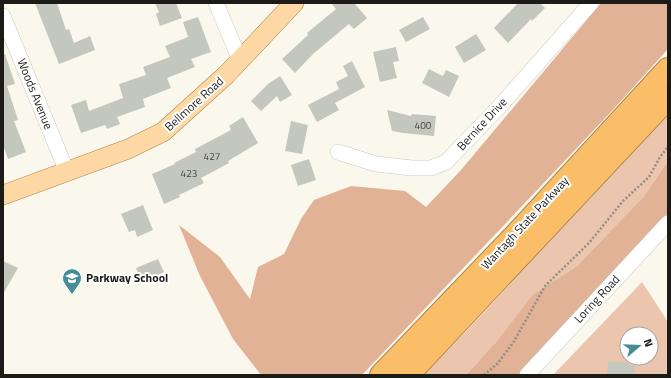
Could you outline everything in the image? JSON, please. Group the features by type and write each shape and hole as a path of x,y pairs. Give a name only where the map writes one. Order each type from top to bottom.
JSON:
{"highway":[{"name":"Wantagh State Parkway","path":"381,375 518,232 668,69"},
{"name":"Wantagh State Parkway","path":"408,375 668,98"}],"main road":[{"name":"Bellmore Road","path":"3,195 128,149 163,132 226,76 294,3"}],"street":[{"path":"216,3 240,60"},
{"name":"Bernice Drive","path":"338,152 376,164 412,168 432,168 446,162 499,107 591,3"},
{"name":"Woods Avenue","path":"3,16 67,172"},
{"name":"Loring Road","path":"527,375 668,223"}],"path":[{"path":"484,375 497,364 513,343 545,286 589,243 622,201 649,177 660,157 668,147"}],"shaded area":[{"path":"601,3 668,3 668,49 610,113 362,375 261,375 233,339 200,276 179,225 220,257 250,299 258,267 284,254 301,219 314,200 351,186 405,191 426,207 461,170"},
{"path":"668,113 668,161 644,196 577,266 532,295 496,342 466,375 424,375 475,322"},
{"path":"668,161 668,214 520,375 466,375 496,342 532,295 577,266 644,196"},
{"path":"642,282 668,322 668,375 553,375"}],"building":[{"path":"35,3 57,3 66,30 69,29 74,43 90,36 95,50 59,64"},
{"path":"155,3 176,3 182,18 160,26 156,14 159,12"},
{"path":"331,3 354,3 367,18 354,29 349,24 313,54 295,73 282,59 308,35 307,33 336,9"},
{"path":"518,3 540,3 545,8 532,21 531,19 508,43 494,28"},
{"path":"198,17 211,52 191,59 195,67 167,78 171,88 143,99 145,107 117,117 120,124 107,129 105,125 81,133 71,105 86,100 89,111 123,98 119,84 146,75 143,67 170,57 165,46 188,37 183,22"},
{"path":"423,17 430,29 406,42 399,30"},
{"path":"476,34 486,50 464,63 455,47"},
{"path":"396,47 399,61 393,62 397,78 380,82 373,52"},
{"path":"5,54 15,84 7,86 18,120 14,121 26,152 8,159 3,145 3,55"},
{"path":"352,61 365,87 335,103 339,110 317,122 308,105 339,89 336,82 348,76 343,66"},
{"path":"429,69 443,76 446,70 459,76 449,97 422,83"},
{"path":"280,76 292,95 280,102 277,96 261,111 251,101 268,84"},
{"path":"387,110 411,116 412,114 436,116 434,136 392,131"},
{"path":"243,117 258,143 228,161 229,163 201,178 204,183 179,195 180,197 164,204 152,174 175,164 174,163 196,152 195,149 231,130 229,126"},
{"path":"291,121 308,125 302,154 285,151"},
{"path":"309,159 316,180 298,186 291,165"},
{"path":"143,205 153,230 137,237 135,230 129,232 121,214"},
{"path":"158,259 164,272 142,282 136,268"},
{"path":"3,261 18,268 3,294"},
{"path":"608,362 619,362 619,366 635,366 634,375 607,375"}],"place":[{"name":"Parkway School","path":"72,295"}]}
